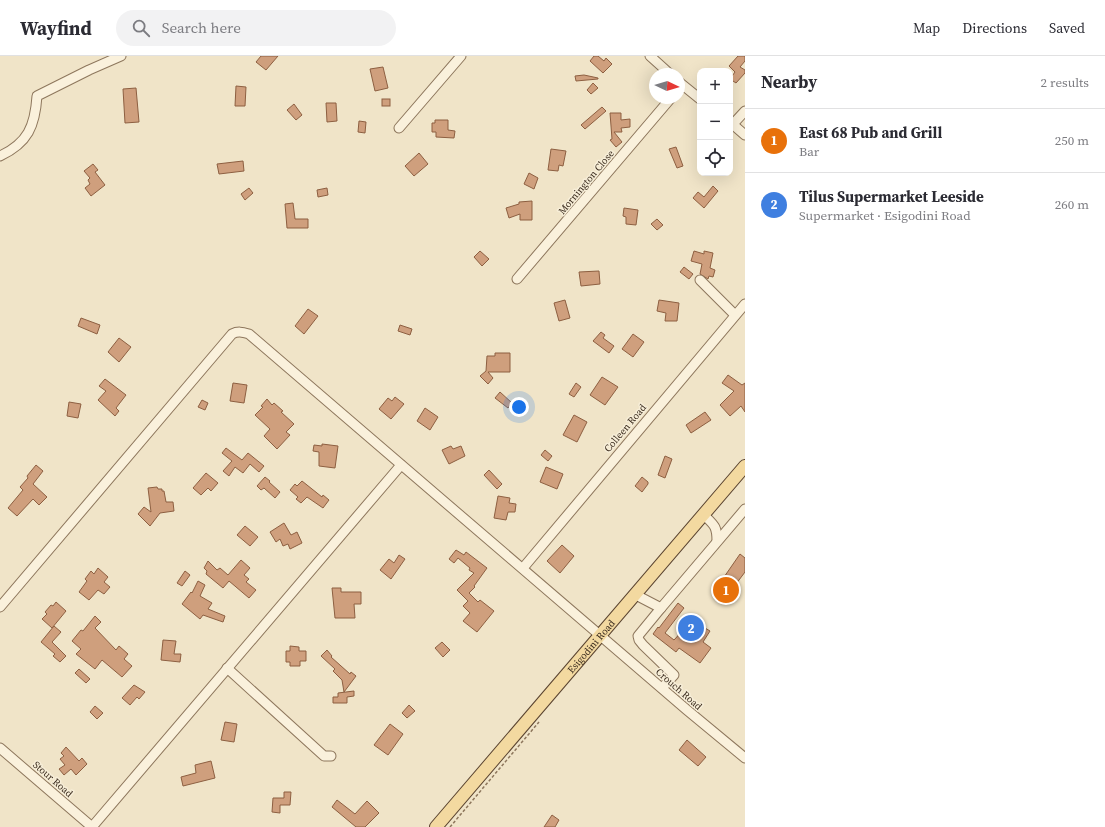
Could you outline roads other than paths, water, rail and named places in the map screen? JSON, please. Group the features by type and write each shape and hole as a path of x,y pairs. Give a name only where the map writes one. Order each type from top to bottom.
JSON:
{"main road":[{"name":"Esigodini Road","path":"438,827 600,635 744,468"}],"street":[{"path":"0,156 10,152 24,140 33,125 37,96 121,56"},
{"path":"399,128 461,56"},
{"path":"650,56 663,68"},
{"path":"685,89 697,97"},
{"name":"Mornington Close","path":"518,280 666,104"},
{"path":"733,121 745,110"},
{"path":"733,125 745,135"},
{"path":"700,280 735,315"},
{"name":"Colleen Road","path":"522,568 745,304"},
{"name":"Crouch Road","path":"0,607 232,334 238,332 249,334 745,758"},
{"path":"92,827 402,465"},
{"path":"662,688 674,675 643,645 638,636 745,509"},
{"path":"704,515 714,525 717,531 717,541"},
{"path":"636,595 661,608"},
{"path":"227,668 324,756 331,756"},
{"name":"Stour Road","path":"0,748 92,827"}],"place":[{"name":"East 68 Pub and Grill","path":"726,590"},
{"name":"Tilus Supermarket Leeside","path":"691,628"}]}
